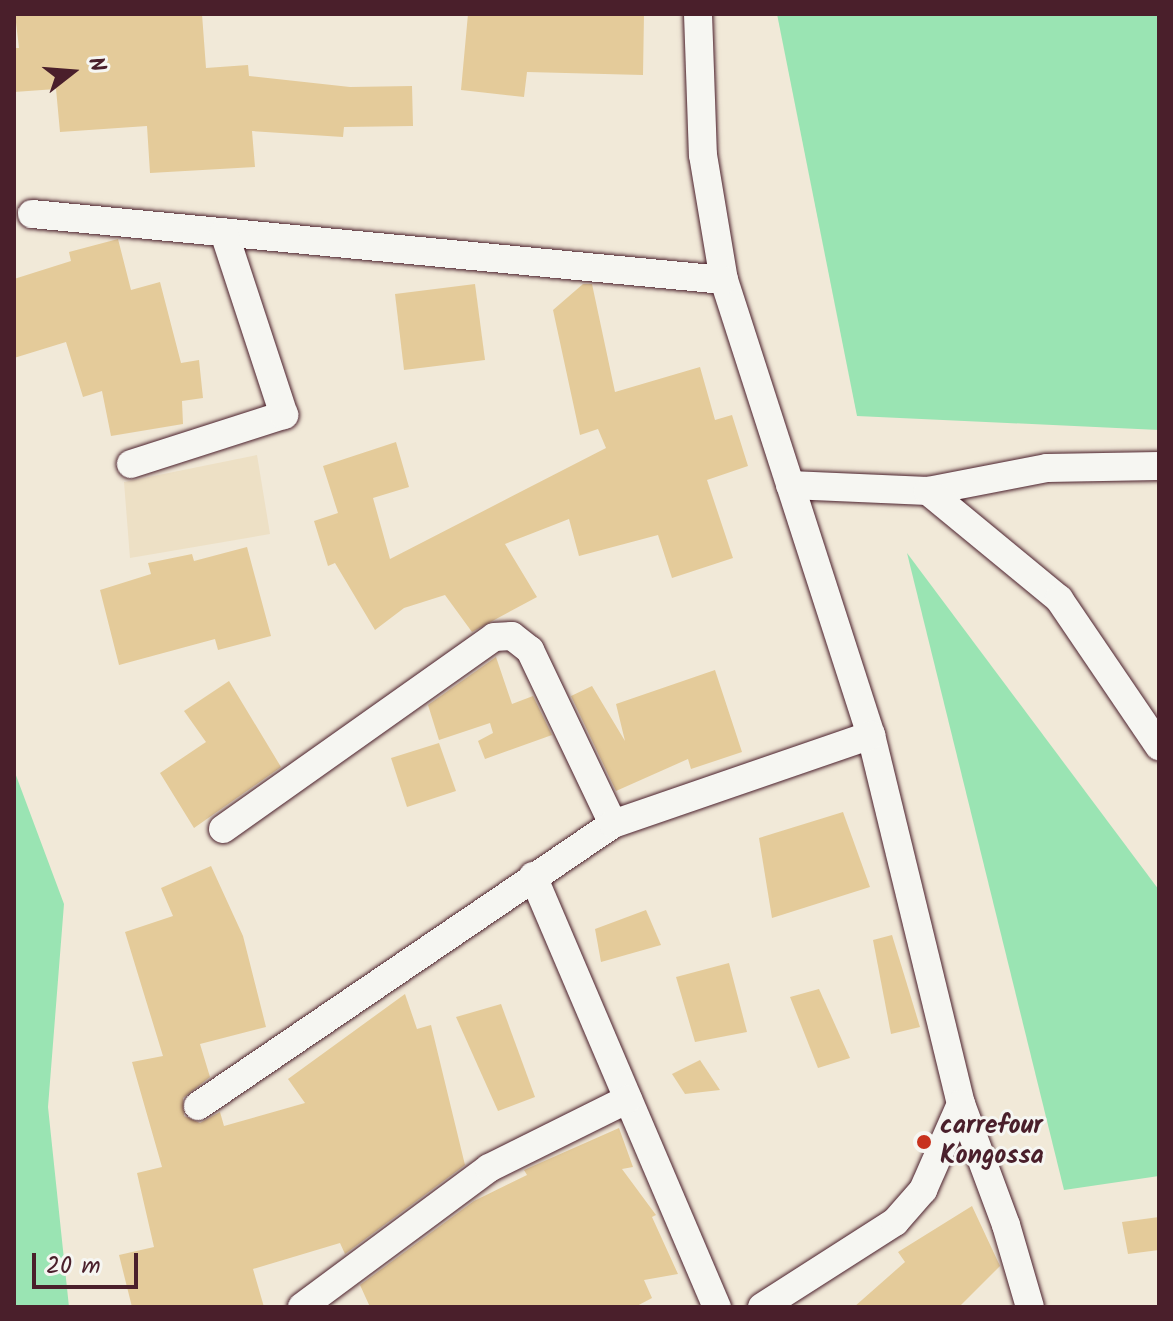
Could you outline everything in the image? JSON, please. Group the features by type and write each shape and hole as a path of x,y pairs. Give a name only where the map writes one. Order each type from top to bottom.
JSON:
{"street":[{"path":"698,14 703,155 724,280 871,735 961,1104 1006,1225 1030,1307"},
{"path":"32,214 724,280"},
{"path":"131,464 284,415 224,233"},
{"path":"790,485 928,491 1047,468 1159,466"},
{"path":"928,491 1059,599 1159,746"},
{"path":"223,829 494,637 512,636 530,650 613,824"},
{"path":"198,1106 613,824 871,735"},
{"path":"533,876 717,1307"},
{"path":"302,1307 489,1168 628,1099"},
{"path":"762,1307 895,1222 923,1190 961,1104"}],"shaded area":[{"path":"257,455 270,534 130,558 124,482"}],"green space":[{"path":"777,14 1159,14 1159,430 857,416"},
{"path":"907,553 1159,890 1159,1176 1064,1190"},
{"path":"14,770 64,904 48,1107 69,1307 14,1307"}],"building":[{"path":"15,14 202,14 206,68 248,65 249,76 350,87 412,86 413,126 344,127 343,137 252,131 255,167 150,173 147,126 60,132 56,89 14,92 14,48 19,48"},
{"path":"468,14 644,14 643,75 527,72 524,97 461,90"},
{"path":"118,239 131,290 160,282 181,363 199,360 203,398 182,401 183,424 111,436 102,391 83,397 66,342 14,358 14,279 71,261 69,252"},
{"path":"475,284 485,360 404,370 395,294"},
{"path":"583,284 592,284 615,392 700,367 715,420 732,415 748,466 707,480 733,558 672,578 658,535 579,556 569,519 505,544 537,597 472,632 445,595 404,608 375,630 335,563 328,566 314,521 338,513 323,466 396,442 409,487 373,498 390,559 606,448 598,429 580,435 553,310"},
{"path":"247,547 271,636 218,650 215,639 119,665 100,590 151,574 148,563 192,554 194,561"},
{"path":"496,657 512,704 533,696 552,735 485,759 478,741 493,733 490,723 439,740 428,705"},
{"path":"715,670 742,752 691,769 688,759 616,791 571,696 592,686 625,741 616,704"},
{"path":"229,681 281,767 194,828 160,773 206,742 184,711"},
{"path":"439,743 456,791 407,807 391,758"},
{"path":"843,812 870,887 772,918 759,838"},
{"path":"211,866 243,936 266,1027 200,1044 210,1077 183,1098 184,1116 200,1123 220,1112 224,1126 305,1103 288,1079 405,994 417,1029 431,1025 465,1165 345,1254 340,1243 253,1269 264,1307 132,1307 119,1255 154,1247 137,1173 162,1167 132,1062 163,1056 125,932 173,916 161,888"},
{"path":"646,910 661,945 601,962 595,929"},
{"path":"892,935 920,1027 891,1034 873,940"},
{"path":"729,963 747,1032 695,1042 676,977"},
{"path":"819,989 850,1058 818,1068 790,997"},
{"path":"501,1004 535,1097 498,1111 456,1017"},
{"path":"700,1060 720,1090 685,1094 672,1074"},
{"path":"619,1128 633,1167 622,1169 656,1215 652,1217 678,1274 644,1280 652,1298 635,1307 370,1307 360,1285 474,1201 527,1175 524,1170"},
{"path":"972,1206 1000,1266 959,1307 854,1307 905,1262 898,1252"},
{"path":"1159,1217 1159,1250 1128,1254 1122,1222"}],"place":[{"name":"carrefour Kongossa","path":"924,1142"}]}
